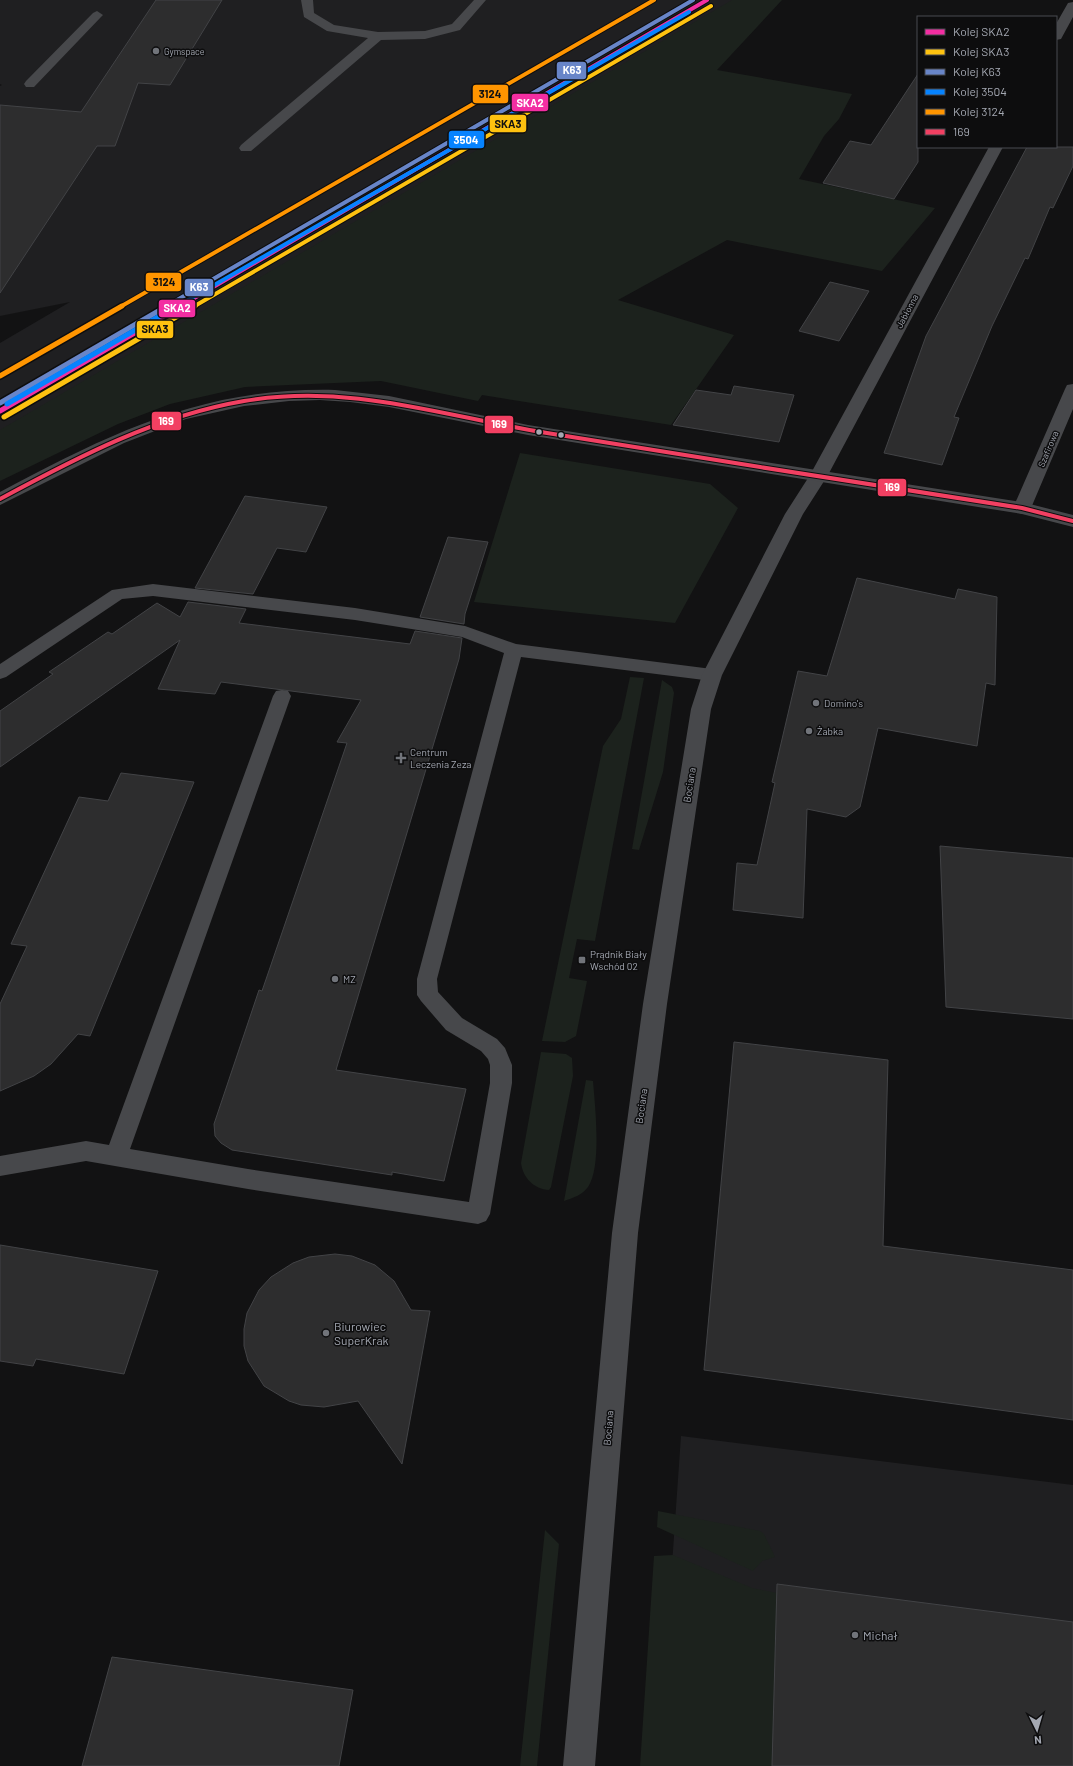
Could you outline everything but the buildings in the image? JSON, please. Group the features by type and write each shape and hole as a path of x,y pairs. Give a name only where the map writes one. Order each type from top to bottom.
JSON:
{"street":[{"path":"1057,34 1073,6"},
{"name":"Jabłonna","path":"818,475 995,148"},
{"name":"Szafirowa","path":"1022,508 1073,389"},
{"path":"0,499 70,461 125,436 176,416 210,407 244,401 286,397 330,396 364,398 553,435 818,475 1022,508 1073,521"},
{"name":"Bociana","path":"579,1766 625,1233 655,1004 701,709 712,675 794,514 818,475"}],"lane":[{"path":"307,0 308,15 331,28 378,36 425,35 456,26 480,0"},
{"path":"30,84 97,15"},
{"path":"246,148 378,36"},
{"path":"0,673 118,594 153,590 355,614 465,632 514,650 712,675"},
{"path":"0,1166 86,1151 248,1179 478,1214 501,1083 501,1065 497,1054 489,1045 454,1024 428,995 427,979 514,650"},
{"path":"116,1156 282,696"}],"shaded area":[{"path":"0,0 761,0 0,456 0,343 70,302 0,316 0,86 2,85 0,84"},
{"path":"732,0 782,0 717,70 852,94 839,119 824,136 799,179 935,208 882,271 727,240 618,300 734,335 671,425 482,395 478,401 381,381 245,387 170,404 118,424 0,481 0,430"},
{"path":"520,453 710,484 738,508 675,623 474,602"},
{"path":"630,677 644,678 595,941 577,939 569,978 587,981 576,1036 565,1042 542,1041 603,746 621,719"},
{"path":"662,680 672,687 674,693 663,772 639,850 632,849"},
{"path":"541,1052 566,1054 572,1058 573,1076 551,1187 549,1190 534,1185 530,1182 524,1173 521,1163"},
{"path":"586,1080 593,1081 596,1120 595,1166 592,1178 586,1190 577,1196 564,1201"},
{"path":"681,1436 1073,1485 1073,1766 658,1766"},
{"path":"658,1511 760,1531 764,1534 775,1557 762,1561 753,1571 657,1527"},
{"path":"545,1530 559,1544 537,1766 520,1766"},
{"path":"673,1555 752,1588 777,1593 772,1766 640,1766 654,1556"}],"rail line":[{"name":"3124","path":"0,376 654,0"},
{"name":"K63","path":"0,403 693,0"},
{"name":"SKA2","path":"0,411 707,0"},
{"name":"SKA3","path":"4,417 711,6"},
{"name":"3504","path":"7,404 689,12"}],"transit line":[{"name":"169","path":"0,499 88,453 149,427 180,416 244,401 274,397 320,395 350,396 387,401 536,431 1022,508 1073,521"}],"place":[{"name":"Gymspace","path":"156,51"},
{"name":"Domino's","path":"816,703"},
{"name":"Żabka","path":"809,731"},
{"name":"Centrum Leczenia Zeza","path":"401,758"},
{"name":"Prądnik Biały Wschód 02","path":"582,960"},
{"name":"MZ","path":"335,979"},
{"name":"Biurowiec SuperKrak","path":"326,1333"},
{"name":"Michał","path":"855,1635"}]}
